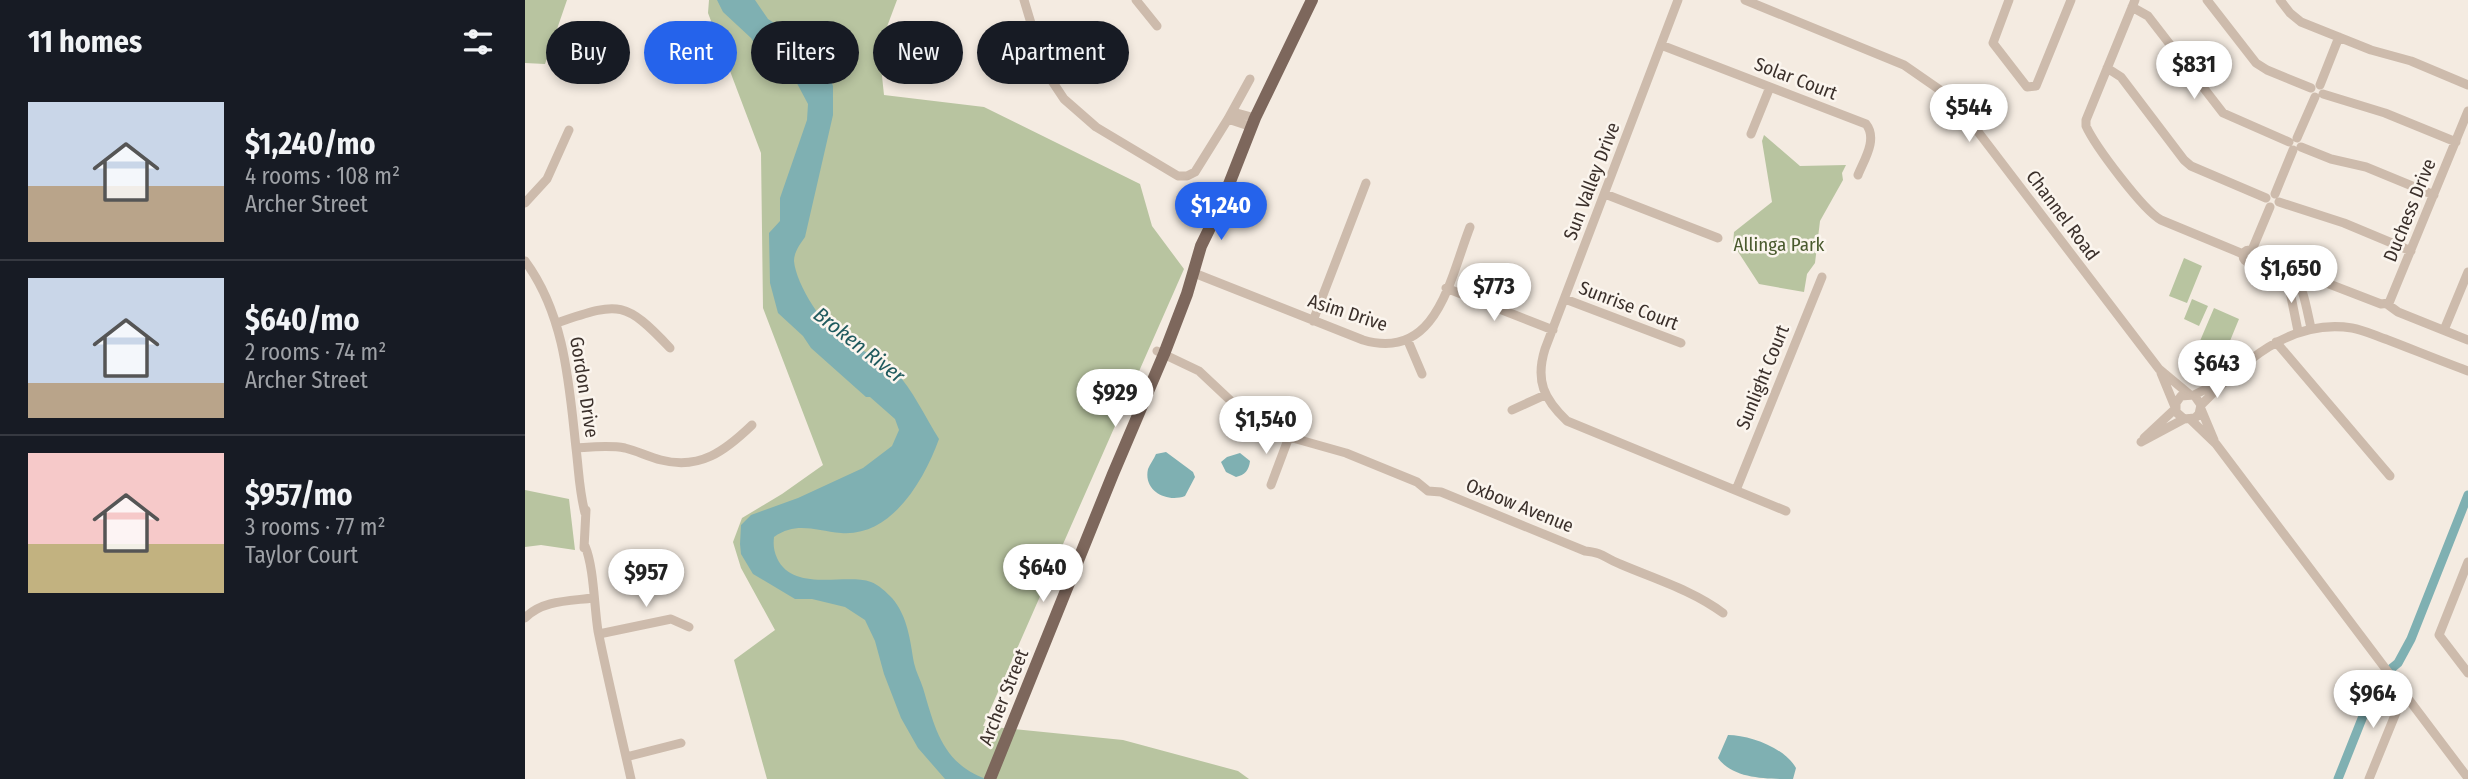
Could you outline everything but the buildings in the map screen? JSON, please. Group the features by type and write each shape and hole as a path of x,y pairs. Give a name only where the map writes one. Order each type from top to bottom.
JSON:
{"main road":[{"name":"Archer Street","path":"990,779 1161,353 1187,295 1193,274 1207,248 1220,207 1302,0"},
{"name":"Archer Street","path":"1288,38 1312,0"}],"street":[{"path":"1024,0 1043,63 1064,99 1096,127 1172,173 1184,177 1195,172 1231,116 1250,79"},
{"path":"1136,0 1157,26"},
{"name":"Channel Road","path":"1745,0 1904,65 1953,99 2159,369 2192,395"},
{"path":"2009,0 1993,43 2027,87 2036,86 2071,0"},
{"path":"2207,0 2256,63 2267,70 2456,142"},
{"path":"2280,0 2299,20 2371,50 2411,61 2468,85"},
{"name":"Sun Valley Drive","path":"1545,395 1542,358 1678,1"},
{"path":"2311,328 2302,288 2297,279 2250,254 2161,220 2152,214 2088,132 2086,121 2133,3 2148,16 2223,113 2332,159 2366,167 2434,195"},
{"path":"2250,254 2339,37"},
{"name":"Solar Court","path":"1661,45 1862,122 1869,127 1872,134 1857,175"},
{"path":"2107,68 2121,77 2191,166 2272,200 2344,223 2411,251"},
{"path":"1751,134 1770,87"},
{"name":"Duchess Drive","path":"2387,304 2468,111"},
{"path":"1231,116 1253,123"},
{"path":"525,203 547,179 569,130"},
{"path":"1313,321 1366,183"},
{"path":"1605,194 1718,238"},
{"name":"Asim Drive","path":"1193,274 1379,344 1408,341 1427,327 1438,309 1470,226"},
{"name":"Gordon Drive","path":"525,261 546,297 564,352 580,485 587,504 585,545 590,558 593,598 631,779"},
{"path":"2286,271 2298,331"},
{"path":"2444,331 2468,272"},
{"name":"Sunlight Court","path":"1736,490 1822,277"},
{"path":"2291,290 2324,282 2387,304 2398,312 2468,340"},
{"path":"1446,288 1553,330"},
{"name":"Sunrise Court","path":"1565,299 1681,343"},
{"path":"556,323 603,308 621,309 639,317 670,348"},
{"path":"2227,379 2192,395 2181,396 2175,408 2141,442 2187,419 2195,418 2201,407 2227,379 2276,342 2311,328 2355,328 2468,371"},
{"path":"1408,341 1422,374"},
{"path":"2276,342 2390,476"},
{"name":"Oxbow Avenue","path":"1161,353 1199,371 1254,422 1275,433 1346,453 1417,482 1431,484 1441,492 1585,551 1601,553 1615,562 1703,599 1723,613"},
{"name":"Channel Road","path":"2159,369 2175,408"},
{"path":"1512,410 1545,395 1567,421 1786,511"},
{"path":"2192,395 2201,407 2216,444"},
{"path":"2175,408 2216,444 2468,778"},
{"path":"576,448 627,448 661,460 691,463 716,455 752,425"},
{"path":"1271,485 1289,437"},
{"path":"2468,562 2439,635 2468,673"},
{"path":"525,618 530,612 545,605 593,598"},
{"path":"599,634 671,619 689,627"},
{"path":"2369,779 2404,693"},
{"path":"626,757 681,743"}],"green space":[{"path":"525,0 567,0 560,21 546,21 545,64 525,63"},
{"path":"709,0 897,0 889,21 873,21 873,84 883,84 884,95 984,107 1140,184 1152,226 1184,269 983,726 1123,740 1238,771 1249,779 767,779 734,660 775,630 741,568 733,542 742,518 823,465 763,308 761,153 735,84 737,84 737,21 711,21 708,13"},
{"name":"Allinga Park","path":"1764,135 1800,166 1846,165 1842,173 1843,180 1820,221 1815,263 1807,274 1804,292 1759,284 1733,244 1734,232 1772,202 1762,141"},
{"path":"2184,258 2202,266 2187,303 2169,296"},
{"path":"2192,299 2208,306 2199,326 2184,319"},
{"path":"2214,308 2239,319 2223,358 2197,348"},
{"path":"525,490 569,499 575,550 541,545 525,547"}],"water":[{"path":"717,0 755,0 771,21 751,21 751,38 737,25 737,21 733,21 723,12"},
{"path":"797,84 832,84 833,115 805,237 795,254 794,261 800,282 821,317 837,335 895,371 939,439 915,488 904,503 876,526 859,532 841,533 806,528 791,529 774,537 776,555 785,569 795,575 807,579 871,582 892,598 905,621 915,666 943,742 959,764 986,779 945,779 918,748 901,718 875,641 865,620 845,607 812,599 795,599 753,574 741,554 741,525 751,515 798,498 863,468 892,446 899,430 895,419 811,348 803,336 778,313 770,283 769,233 780,221 780,198 807,120 808,104"},
{"path":"1166,452 1193,472 1195,477 1185,496 1164,496 1149,483 1148,469 1156,454"},
{"path":"1240,453 1250,461 1248,469 1236,477 1226,472 1221,462"},
{"path":"1728,735 1756,740 1784,754 1796,768 1793,779 1741,774 1724,765 1718,758"}],"waterway":[{"path":"2338,779 2375,686 2381,677 2398,663 2411,639 2468,495"}],"water label":[{"name":"Broken River","path":"859,345"}]}
